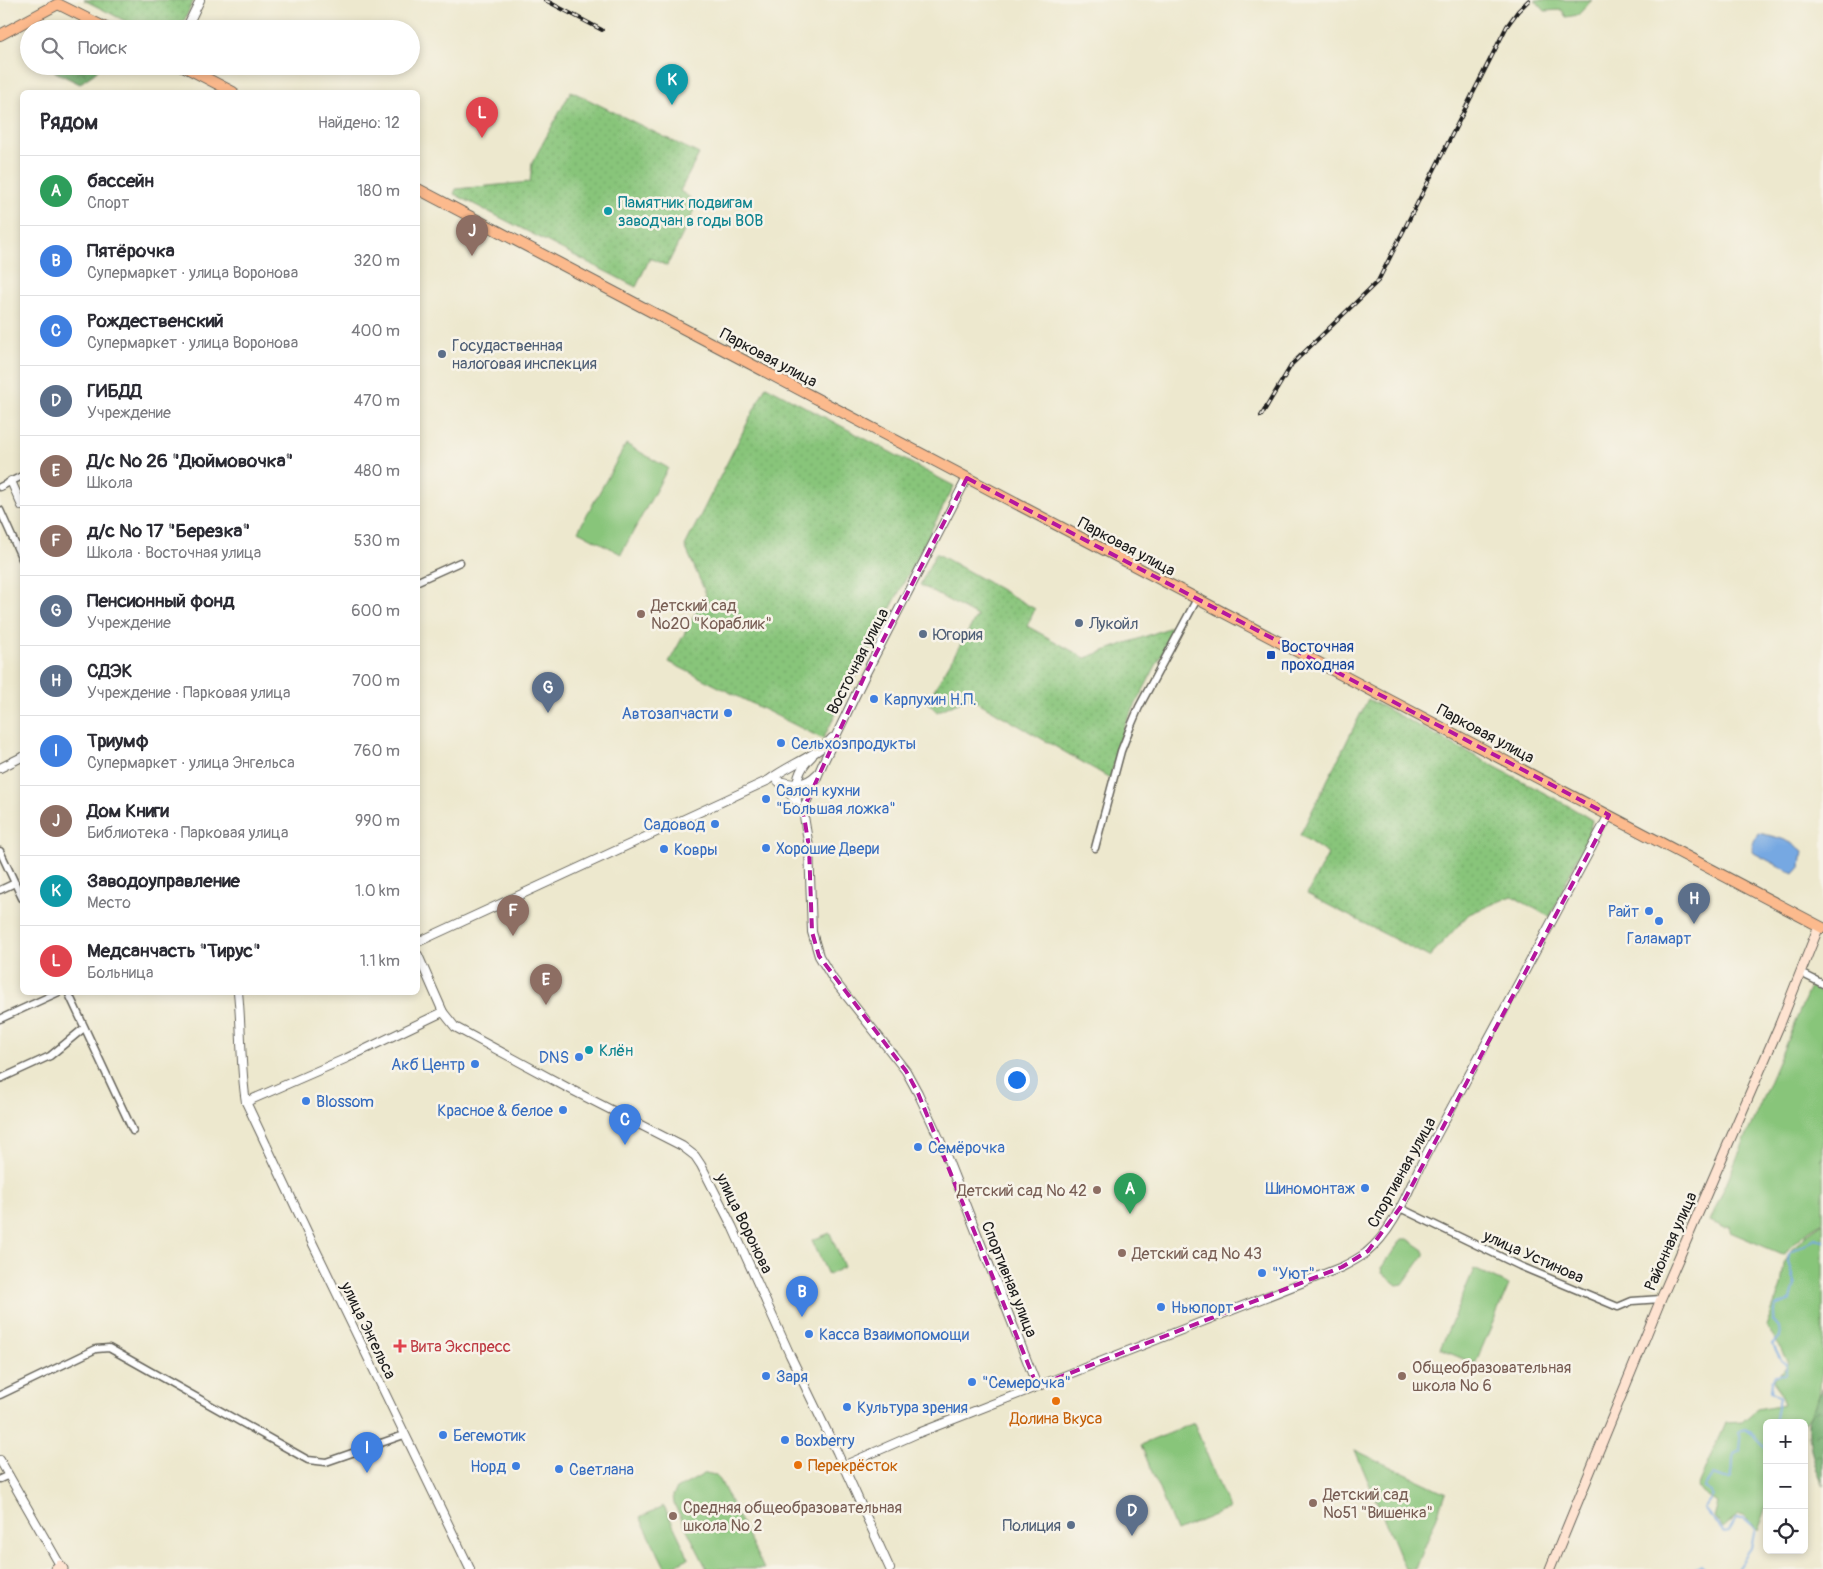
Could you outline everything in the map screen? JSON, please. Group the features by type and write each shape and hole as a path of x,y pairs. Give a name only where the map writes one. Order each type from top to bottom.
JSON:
{"main road":[{"path":"25,20 54,2 90,20"},
{"path":"0,35 20,23"},
{"path":"200,75 229,90"},
{"name":"Парковая улица","path":"420,190 1821,927"},
{"name":"Районная улица","path":"1550,1569 1661,1299 1726,1152 1821,927"}],"street":[{"path":"190,20 200,0"},
{"path":"0,487 20,477"},
{"name":"Восточная улица","path":"803,810 837,732 866,673 967,478"},
{"path":"11,481 20,501"},
{"path":"0,510 20,555"},
{"path":"420,580 460,562"},
{"path":"1095,848 1121,751 1130,728 1139,707 1196,599"},
{"path":"420,941 768,780 781,770 828,743 837,732"},
{"path":"798,802 796,785 800,770 819,749"},
{"path":"0,768 20,757"},
{"path":"768,780 796,785 804,784 816,774 823,763"},
{"path":"781,770 790,768 800,770 808,775 812,789"},
{"path":"778,781 803,810"},
{"name":"Спортивная улица","path":"803,810 809,847 812,932 819,956 833,979 906,1071 918,1092 942,1145 1037,1386"},
{"name":"Спортивная улица","path":"843,1466 916,1434 1342,1267 1363,1255 1378,1241 1400,1208 1420,1166 1609,815"},
{"path":"0,852 20,894"},
{"path":"0,890 15,883"},
{"name":"улица Воронова","path":"420,960 443,1012 456,1027 568,1088 682,1146 695,1156 702,1165 890,1569"},
{"path":"1801,973 1823,984"},
{"path":"0,1019 52,995"},
{"path":"69,995 133,1131"},
{"name":"улица Энгельса","path":"238,995 242,1028 243,1085 246,1102 404,1435 470,1569"},
{"path":"246,1102 347,1058 443,1012"},
{"path":"0,1078 50,1056 84,1028"},
{"name":"улица Устинова","path":"1400,1208 1520,1266 1618,1307 1632,1301 1661,1299"},
{"path":"0,1395 89,1352 108,1348 308,1460 326,1462 404,1435"},
{"path":"0,1460 59,1568"},
{"path":"0,1479 8,1475"}],"highlighted area":[{"path":"967,478 1609,815 1400,1208 1368,1251 1342,1267 1037,1386 918,1093 906,1071 819,956 812,932 809,847 803,810 866,673"}],"green space":[{"path":"84,0 194,0 184,20 123,20"},
{"path":"1535,0 1592,0 1578,15 1566,17 1562,10 1545,11"},
{"path":"61,75 92,75 80,84"},
{"path":"571,91 699,154 680,191 698,203 667,266 650,258 636,287 454,194 456,189 530,182 532,163"},
{"path":"766,386 954,486 823,739 669,662 706,594 685,546"},
{"path":"626,444 668,468 621,554 578,531"},
{"path":"936,553 1035,609 1027,626 1085,658 1177,625 1125,725 1110,778 969,697 937,712 927,702 977,616 920,585"},
{"path":"1368,699 1592,820 1589,833 1550,917 1512,896 1469,914 1429,957 1307,894 1328,854 1300,835"},
{"path":"1810,987 1823,993 1823,1155 1820,1160 1823,1156 1823,1222 1802,1236 1784,1255 1730,1232 1730,1226 1725,1228 1710,1221"},
{"path":"1823,1223 1823,1366 1821,1368 1819,1398 1808,1419 1763,1419 1763,1517 1758,1530 1744,1516 1738,1515 1723,1528 1714,1517 1718,1503 1697,1488 1725,1423 1742,1422 1757,1409 1784,1404 1774,1379 1789,1364 1782,1349 1766,1326 1781,1286 1784,1264 1792,1250 1807,1234"},
{"path":"830,1233 844,1267 828,1275 812,1240"},
{"path":"1402,1239 1408,1239 1424,1250 1424,1255 1403,1284 1397,1285 1382,1273 1381,1268"},
{"path":"1474,1269 1509,1285 1475,1364 1440,1349"},
{"path":"1823,1388 1823,1485 1812,1452 1809,1424 1811,1413"},
{"path":"1194,1423 1229,1509 1176,1531 1141,1445"},
{"path":"1355,1450 1446,1493 1416,1569 1405,1569"},
{"path":"706,1473 715,1475 720,1480 764,1569 707,1569 674,1504 673,1495 677,1489"},
{"path":"664,1506 689,1558 666,1569 640,1517"}],"water":[{"path":"1758,833 1788,841 1803,851 1801,866 1794,874 1752,852 1753,843"}],"waterway":[{"path":"1775,1419 1779,1397 1771,1391 1772,1380 1775,1375 1785,1374 1787,1365 1781,1360 1773,1344 1780,1337 1779,1328 1773,1321 1776,1306 1791,1300 1795,1285 1788,1262 1789,1254 1815,1238 1823,1241"},
{"path":"1737,1569 1751,1549 1755,1528 1744,1519 1736,1519 1729,1531 1724,1532 1704,1509 1714,1496 1711,1491 1704,1487 1713,1475 1730,1479 1734,1454 1740,1451 1741,1439 1739,1431 1745,1429 1763,1445"},
{"path":"1694,1569 1701,1565 1705,1569"}],"railway":[{"path":"545,0 602,30"},
{"path":"1261,416 1292,364 1378,281 1507,26 1529,0"}],"place":[{"name":"Заводоуправление","path":"672,105"},
{"name":"Медсанчасть \"Тирус\"","path":"482,138"},
{"name":"Памятник подвигам заводчан в годы ВОВ","path":"608,211"},
{"name":"Дом Книги","path":"472,256"},
{"name":"Госудаственная налоговая инспекция","path":"442,354"},
{"name":"Детский сад №20 \"Кораблик\"","path":"641,614"},
{"name":"Лукойл","path":"1079,623"},
{"name":"Югория","path":"923,634"},
{"name":"Восточная проходная","path":"1271,655"},
{"name":"Карпухин Н.П.","path":"874,699"},
{"name":"Пенсионный фонд","path":"548,713"},
{"name":"Автозапчасти","path":"728,713"},
{"name":"Сельхозпродукты","path":"781,743"},
{"name":"Салон кухни \"Большая ложка\"","path":"766,799"},
{"name":"Садовод","path":"715,824"},
{"name":"Хорошие Двери","path":"766,848"},
{"name":"Ковры","path":"664,849"},
{"name":"Райт","path":"1649,911"},
{"name":"Галамарт","path":"1659,921"},
{"name":"СДЭК","path":"1694,924"},
{"name":"д/с № 17 \"Березка\"","path":"513,936"},
{"name":"Д/с № 26 \"Дюймовочка\"","path":"546,1005"},
{"name":"Клён","path":"589,1050"},
{"name":"DNS","path":"579,1057"},
{"name":"Акб Центр","path":"475,1064"},
{"name":"Blossom","path":"306,1101"},
{"name":"Красное & белое","path":"563,1110"},
{"name":"Рождественский","path":"625,1145"},
{"name":"Семёрочка","path":"918,1147"},
{"name":"Шиномонтаж","path":"1365,1188"},
{"name":"Детский сад № 42","path":"1097,1190"},
{"name":"бассейн","path":"1130,1214"},
{"name":"Детский сад № 43","path":"1122,1253"},
{"name":"\"Уют\"","path":"1262,1273"},
{"name":"Ньюпорт","path":"1161,1307"},
{"name":"Пятёрочка","path":"802,1317"},
{"name":"Касса Взаимопомощи","path":"809,1334"},
{"name":"Вита Экспресс","path":"400,1346"},
{"name":"Заря","path":"766,1376"},
{"name":"Общеобразовательная школа № 6","path":"1402,1376"},
{"name":"\"Семерочка\"","path":"972,1382"},
{"name":"Долина Вкуса","path":"1056,1401"},
{"name":"Культура зрения","path":"847,1407"},
{"name":"Бегемотик","path":"443,1435"},
{"name":"Boxberry","path":"785,1440"},
{"name":"Перекрёсток","path":"798,1465"},
{"name":"Норд","path":"516,1466"},
{"name":"Светлана","path":"559,1469"},
{"name":"Триумф","path":"367,1473"},
{"name":"Детский сад №51 \"Вишенка\"","path":"1313,1503"},
{"name":"Средняя общеобразовательная школа № 2","path":"673,1516"},
{"name":"Полиция","path":"1071,1525"},
{"name":"ГИБДД","path":"1132,1536"}]}
